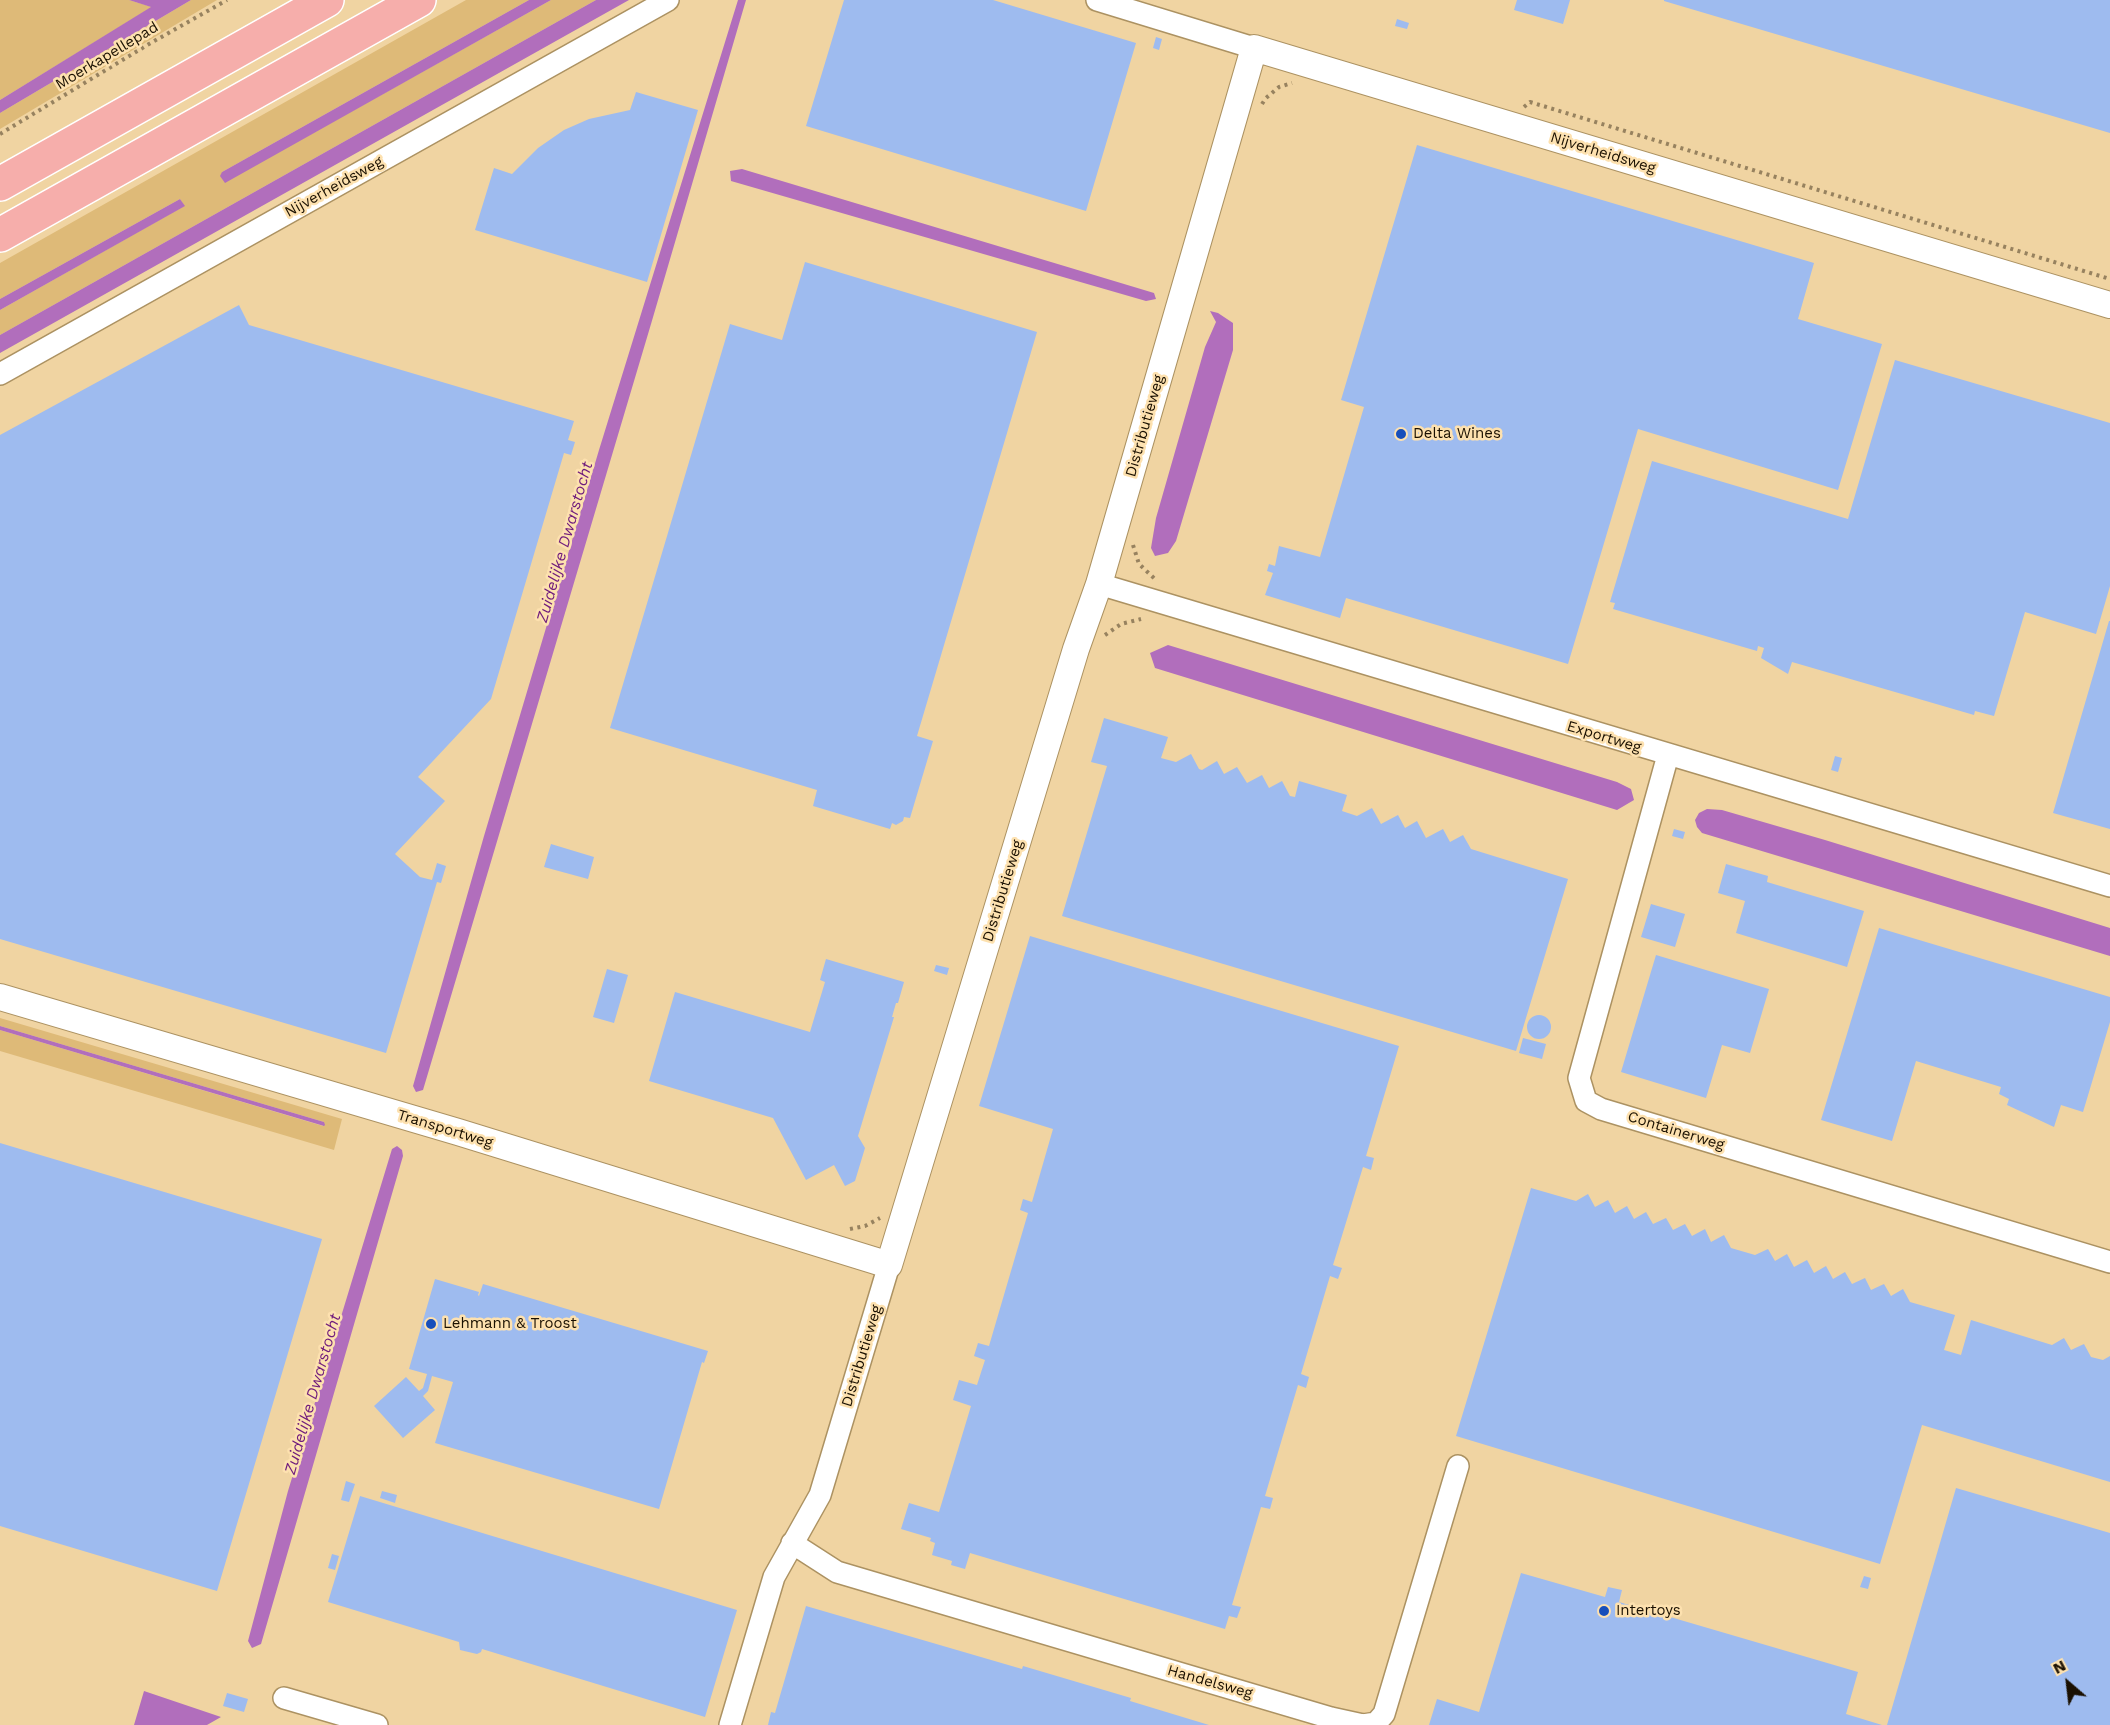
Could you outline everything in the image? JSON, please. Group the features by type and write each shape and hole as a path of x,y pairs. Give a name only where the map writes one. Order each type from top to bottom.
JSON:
{"highway":[{"path":"0,184 327,0"},
{"path":"0,235 419,0"}],"street":[{"name":"Nijverheidsweg","path":"0,374 668,0"},
{"name":"Nijverheidsweg","path":"1096,0 2110,305"},
{"name":"Distributieweg","path":"730,1725 774,1577 820,1495 1073,660 1099,585 1254,48"},
{"name":"Exportweg","path":"1099,585 2110,886"},
{"name":"Containerweg","path":"1668,755 1579,1078 1586,1101 1601,1109 2110,1262"},
{"name":"Transportweg","path":"0,997 449,1130 889,1265"},
{"name":"Handelsweg","path":"792,1543 837,1572 1331,1718 1363,1725 1376,1723 1384,1714 1458,1466"},
{"path":"284,1698 377,1725"}],"path":[{"name":"Moerkapellepad","path":"0,134 149,44 228,0"},
{"path":"1258,110 1266,98 1279,87 1295,82"},
{"path":"1132,540 1139,564 1162,586 1157,603"}],"shaded area":[{"path":"0,0 129,0 152,7 0,100"},
{"path":"129,0 191,0 0,113 0,100 151,7"},
{"path":"191,0 217,0 0,129 0,113"},
{"path":"466,0 529,0 222,172 225,182 551,0 596,0 0,335 0,310 184,206 180,199 0,299 0,263"},
{"path":"529,0 551,0 225,183 220,176 222,172"},
{"path":"596,0 629,0 0,353 0,335"},
{"path":"738,0 746,0 651,324 423,1090 416,1092 413,1086 484,836 599,450"},
{"path":"742,169 1154,293 1156,299 1146,301 731,181 730,171"},
{"path":"180,199 185,206 0,310 0,299"},
{"path":"1210,311 1218,313 1233,323 1233,350 1176,541 1168,553 1155,556 1151,548 1156,518 1205,347 1216,322"},
{"path":"1168,645 1617,782 1631,789 1634,800 1617,810 1155,668 1150,653"},
{"path":"1707,809 1722,810 1825,840 2110,928 2110,956 1702,833 1695,820 1699,813"},
{"path":"0,1018 342,1119 334,1150 0,1051 0,1030 323,1126 324,1122 0,1026"},
{"path":"0,1026 324,1122 325,1125 0,1030"},
{"path":"397,1146 402,1150 403,1156 261,1644 252,1648 248,1641 288,1491 392,1149"},
{"path":"144,1691 221,1717 207,1725 134,1725"}],"building":[{"path":"844,0 993,0 1136,43 1086,211 806,126"},
{"path":"1517,0 1570,0 1563,24 1514,10"},
{"path":"2110,0 2110,133 1664,1"},
{"path":"1397,19 1409,23 1407,29 1395,26"},
{"path":"1156,37 1162,39 1159,50 1153,48"},
{"path":"636,92 698,110 647,282 475,230 494,168 512,174 538,148 564,130 589,119 630,110"},
{"path":"1417,145 1814,263 1798,319 1882,344 1838,490 1638,429 1568,664 1346,598 1340,618 1265,595 1273,573 1267,571 1269,564 1275,566 1279,546 1320,557 1364,407 1341,400"},
{"path":"805,262 1037,332 917,736 933,741 910,818 904,817 903,821 896,825 892,823 890,829 813,806 817,790 610,728 730,324 782,340"},
{"path":"239,305 249,325 574,421 568,440 575,442 571,455 564,453 491,699 418,777 445,801 395,854 420,877 432,880 437,863 446,866 441,883 437,882 386,1053 0,939 0,435"},
{"path":"1895,360 2110,423 2110,586 2096,634 2025,612 1994,716 1975,711 1974,715 1792,662 1788,674 1761,658 1764,648 1758,646 1757,651 1613,609 1615,603 1610,602 1652,461 1848,519"},
{"path":"2110,621 2110,829 2053,813"},
{"path":"1104,718 1168,737 1161,758 1176,762 1191,754 1199,769 1202,770 1217,761 1224,774 1237,767 1247,783 1262,775 1269,788 1282,781 1290,796 1295,797 1299,781 1347,795 1342,811 1357,816 1372,808 1381,824 1398,815 1405,828 1417,821 1426,838 1443,829 1450,842 1463,835 1471,849 1568,879 1516,1051 1062,916 1107,766 1091,762"},
{"path":"1835,756 1842,758 1838,772 1831,770"},
{"path":"1674,829 1685,832 1683,839 1672,836"},
{"path":"551,844 594,857 588,879 544,867"},
{"path":"1726,864 1768,876 1767,882 1864,911 1847,967 1736,933 1745,901 1718,893"},
{"path":"1651,904 1685,914 1675,947 1641,937"},
{"path":"1879,928 2110,997 2110,1022 2083,1112 2061,1105 2054,1127 2007,1105 2009,1099 1999,1094 2001,1087 1916,1061 1892,1141 1821,1120"},
{"path":"1030,936 1399,1046 1366,1156 1374,1158 1371,1170 1363,1167 1333,1265 1342,1268 1338,1279 1330,1276 1301,1374 1309,1377 1306,1388 1298,1385 1265,1496 1273,1498 1270,1509 1261,1507 1232,1605 1241,1607 1237,1618 1229,1616 1225,1629 970,1553 965,1569 951,1565 952,1561 932,1555 935,1543 930,1541 931,1538 901,1529 909,1503 939,1512 971,1406 953,1400 959,1380 977,1385 985,1360 974,1356 978,1343 989,1346 1028,1213 1020,1210 1023,1199 1032,1202 1053,1129 979,1106"},
{"path":"1656,955 1769,989 1750,1053 1722,1045 1706,1098 1621,1072"},
{"path":"826,959 904,982 858,1136 865,1148 855,1181 845,1186 834,1165 806,1180 773,1118 649,1081 675,992 810,1032 825,982 820,980"},
{"path":"936,965 949,968 947,975 934,971"},
{"path":"607,969 628,975 614,1023 593,1017"},
{"path":"1539,1015 1548,1018 1551,1027 1548,1036 1539,1039 1530,1036 1527,1027 1530,1018"},
{"path":"1523,1038 1546,1044 1542,1059 1519,1053"},
{"path":"0,1143 322,1239 217,1591 0,1526"},
{"path":"1531,1188 1576,1201 1588,1194 1595,1207 1608,1200 1615,1213 1627,1206 1634,1219 1646,1212 1653,1224 1666,1218 1673,1230 1685,1224 1692,1236 1705,1229 1711,1242 1724,1235 1731,1248 1755,1255 1768,1249 1775,1261 1787,1254 1794,1267 1807,1260 1814,1273 1826,1266 1833,1279 1845,1272 1852,1284 1865,1278 1871,1290 1884,1284 1891,1296 1903,1289 1910,1302 1955,1315 1944,1350 1961,1355 1971,1320 2052,1345 2064,1338 2071,1350 2084,1344 2091,1357 2103,1360 2110,1356 2110,1482 1922,1425 1880,1564 1456,1436"},
{"path":"435,1279 479,1292 479,1296 483,1284 708,1351 704,1363 702,1362 659,1509 435,1443 453,1382 432,1376 428,1391 423,1396 435,1410 403,1438 374,1406 406,1377 419,1391 423,1388 427,1374 409,1369"},
{"path":"346,1481 355,1484 349,1502 341,1500"},
{"path":"1956,1488 2110,1533 2110,1725 1887,1725"},
{"path":"382,1491 397,1495 395,1503 380,1498"},
{"path":"360,1496 737,1610 705,1717 482,1649 477,1654 460,1650 459,1642 328,1602"},
{"path":"332,1554 339,1556 335,1570 328,1568"},
{"path":"1521,1573 1605,1597 1608,1587 1622,1590 1619,1602 1858,1672 1846,1714 1882,1725 1429,1725 1437,1699 1479,1712"},
{"path":"1864,1576 1871,1578 1868,1589 1860,1587"},
{"path":"806,1606 1022,1669 1023,1666 1131,1698 1130,1701 1209,1725 768,1725 771,1712 775,1713"},
{"path":"227,1693 248,1699 244,1712 223,1706"}],"place":[{"name":"Delta Wines","path":"1401,434"},
{"name":"Lehmann & Troost","path":"431,1324"},
{"name":"Intertoys","path":"1604,1611"}],"water label":[{"name":"Zuidelijke Dwarstocht","path":"565,542"},
{"name":"Zuidelijke Dwarstocht","path":"313,1394"}]}
